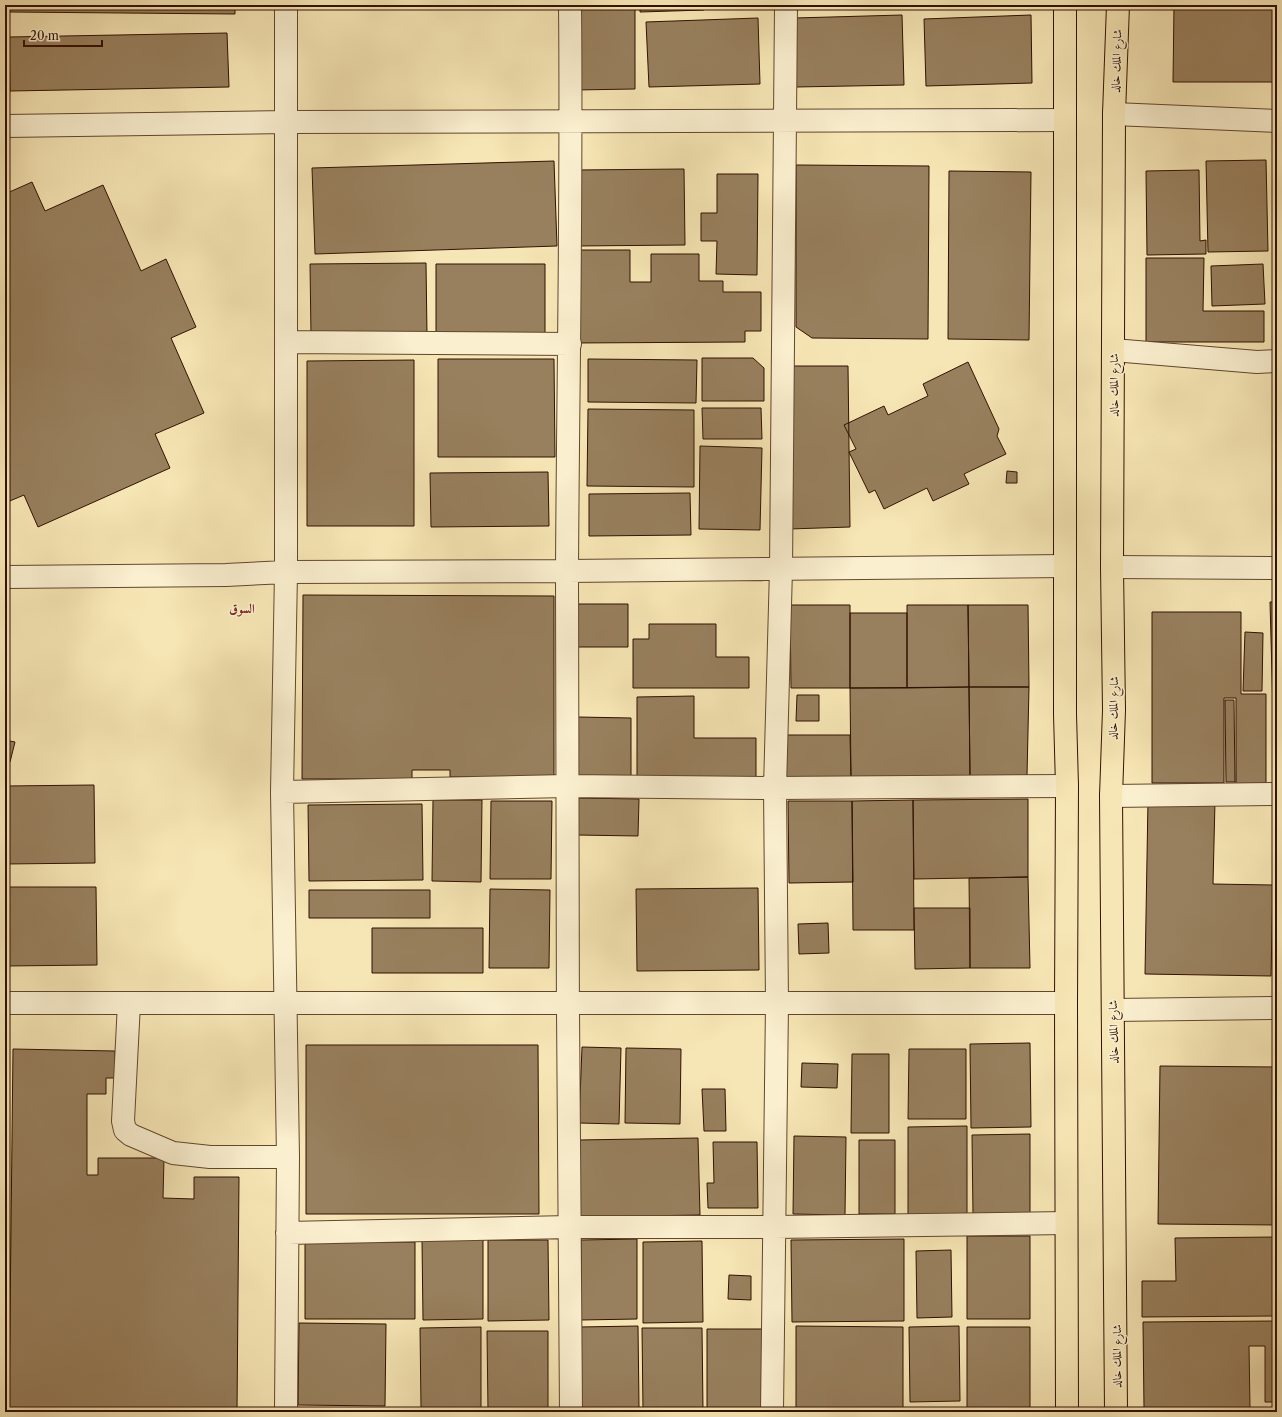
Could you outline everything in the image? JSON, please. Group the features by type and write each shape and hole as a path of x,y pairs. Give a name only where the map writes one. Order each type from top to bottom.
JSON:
{"main road":[{"path":"1065,5 1067,1412"},
{"name":"شارع الملك خالد","path":"1116,1412 1110,796 1114,710 1112,567 1114,114 1118,5"}],"street":[{"path":"286,5 286,572 282,792 288,1157 286,1412"},
{"path":"570,5 572,122 567,571 567,1003 571,1412"},
{"path":"772,1412 776,1003 775,788 781,569 786,5"},
{"path":"1114,114 1277,121"},
{"path":"5,126 286,122 1065,120"},
{"path":"286,342 570,344"},
{"path":"1113,350 1257,362 1277,361"},
{"path":"5,577 226,575 286,572 1065,566"},
{"path":"1112,567 1277,568"},
{"path":"282,792 567,786 775,788 1067,786"},
{"path":"1110,796 1277,794"},
{"path":"5,1003 1066,1003"},
{"path":"129,1003 123,1121 124,1130 131,1135 173,1153 210,1157 288,1157"},
{"path":"1113,1010 1277,1008"},
{"path":"287,1233 570,1227 774,1227 1066,1223"}],"building":[{"path":"10,5 235,5 235,14 10,12"},
{"path":"575,5 635,5 635,89 575,90"},
{"path":"640,5 704,5 704,10 640,12"},
{"path":"796,5 905,5 905,8 796,9"},
{"path":"924,5 1038,5 1038,7 924,8"},
{"path":"1174,5 1277,5 1277,82 1173,82"},
{"path":"902,15 904,85 796,87 795,18"},
{"path":"1031,15 1032,83 926,86 924,19"},
{"path":"758,18 760,84 649,87 646,22"},
{"path":"227,33 229,87 10,91 9,37"},
{"path":"1266,160 1268,251 1208,252 1206,161"},
{"path":"554,161 557,246 315,254 312,168"},
{"path":"796,165 929,166 928,339 812,338 796,327"},
{"path":"684,169 685,245 577,246 576,170"},
{"path":"1199,170 1200,241 1206,240 1206,254 1147,255 1146,171"},
{"path":"949,171 1031,172 1029,340 948,339"},
{"path":"717,174 758,174 757,275 716,274 717,241 701,241 701,213 717,213"},
{"path":"32,182 45,211 103,185 141,271 166,259 196,327 171,338 204,413 155,434 170,468 38,527 24,495 5,503 5,194"},
{"path":"574,250 630,250 630,282 651,282 651,254 699,254 699,281 723,281 723,292 761,292 761,331 745,331 745,342 574,343"},
{"path":"1146,258 1204,258 1203,311 1264,311 1264,342 1146,342"},
{"path":"426,263 427,335 311,336 310,264"},
{"path":"436,264 545,264 545,334 436,334"},
{"path":"1263,264 1265,304 1212,306 1211,266"},
{"path":"702,358 753,358 764,368 764,401 702,401"},
{"path":"438,359 554,359 555,457 438,457"},
{"path":"588,359 697,360 696,403 588,402"},
{"path":"414,360 414,526 307,526 307,361"},
{"path":"968,362 999,429 997,436 1006,454 964,474 969,484 933,501 927,488 884,509 875,490 869,493 849,452 856,449 844,425 884,406 888,415 928,396 923,384"},
{"path":"790,366 848,366 850,527 789,529"},
{"path":"702,408 761,408 762,439 703,439"},
{"path":"588,409 694,410 694,487 587,486"},
{"path":"700,446 762,448 760,530 699,529"},
{"path":"1273,454 1277,454 1277,531 1276,531"},
{"path":"1007,471 1017,472 1017,483 1006,483"},
{"path":"548,472 549,526 431,527 430,473"},
{"path":"690,493 691,535 589,536 589,494"},
{"path":"303,595 554,596 554,777 450,777 450,770 412,770 412,779 302,779"},
{"path":"1270,602 1277,602 1277,784 1275,784"},
{"path":"576,604 628,604 628,647 577,647"},
{"path":"790,605 850,605 850,688 791,688"},
{"path":"907,605 968,605 969,687 907,688"},
{"path":"968,605 1028,605 1029,687 969,687"},
{"path":"1152,612 1241,612 1241,694 1266,694 1266,784 1236,784 1236,698 1224,698 1224,783 1152,783"},
{"path":"850,613 907,613 907,688 850,688"},
{"path":"649,624 716,624 716,657 749,657 749,688 633,688 633,639 649,639"},
{"path":"1245,632 1263,633 1262,691 1243,691"},
{"path":"969,687 1029,687 1027,776 970,777"},
{"path":"969,687 970,777 851,778 850,688"},
{"path":"797,695 819,695 819,721 796,721"},
{"path":"694,696 694,738 756,738 756,777 637,777 637,697"},
{"path":"1225,700 1234,700 1235,782 1226,782"},
{"path":"578,717 631,718 631,776 578,776"},
{"path":"783,735 850,735 851,778 783,778"},
{"path":"5,740 15,742 10,762 5,761"},
{"path":"94,785 95,863 5,864 5,786"},
{"path":"578,798 639,799 638,836 577,835"},
{"path":"1028,799 1028,877 914,879 913,800"},
{"path":"433,800 482,800 481,882 432,881"},
{"path":"913,800 914,930 853,930 852,801"},
{"path":"1148,800 1215,801 1213,884 1273,885 1271,976 1145,974"},
{"path":"491,801 552,801 551,879 490,879"},
{"path":"788,801 852,801 853,882 789,883"},
{"path":"422,804 423,880 309,881 308,805"},
{"path":"1028,877 1030,968 970,968 969,878"},
{"path":"5,887 96,887 97,965 5,966"},
{"path":"758,888 759,970 637,971 636,889"},
{"path":"490,889 550,890 549,968 489,968"},
{"path":"309,890 430,890 430,918 309,918"},
{"path":"914,908 970,908 970,968 915,969"},
{"path":"828,923 829,953 799,954 798,924"},
{"path":"372,928 483,928 483,973 372,973"},
{"path":"1030,1043 1031,1127 971,1128 970,1044"},
{"path":"306,1045 538,1045 539,1214 306,1214"},
{"path":"582,1047 621,1048 619,1124 579,1123"},
{"path":"626,1048 681,1049 680,1124 625,1123"},
{"path":"13,1049 115,1051 115,1078 106,1078 106,1094 87,1094 87,1175 98,1175 98,1158 164,1158 163,1198 194,1199 194,1177 239,1177 237,1412 9,1409"},
{"path":"909,1049 966,1049 966,1119 908,1119"},
{"path":"852,1054 889,1054 889,1133 851,1133"},
{"path":"802,1063 838,1064 837,1088 801,1087"},
{"path":"1160,1066 1277,1067 1277,1225 1158,1224"},
{"path":"702,1089 725,1089 726,1131 704,1131"},
{"path":"967,1126 967,1216 908,1216 908,1127"},
{"path":"1030,1134 1030,1216 973,1216 972,1135"},
{"path":"794,1136 846,1137 845,1215 793,1214"},
{"path":"698,1138 700,1215 580,1217 579,1140"},
{"path":"859,1140 895,1140 895,1214 859,1214"},
{"path":"713,1142 757,1142 758,1208 708,1208 707,1183 714,1183"},
{"path":"967,1236 1030,1236 1030,1319 967,1319"},
{"path":"1277,1237 1277,1316 1142,1317 1142,1281 1176,1281 1175,1238"},
{"path":"483,1239 483,1319 423,1320 422,1240"},
{"path":"637,1239 637,1319 581,1320 581,1240"},
{"path":"904,1239 904,1321 792,1322 791,1240"},
{"path":"488,1240 548,1240 549,1320 488,1321"},
{"path":"702,1241 703,1322 643,1323 643,1242"},
{"path":"305,1242 415,1242 415,1319 305,1319"},
{"path":"951,1250 952,1317 917,1318 916,1251"},
{"path":"729,1275 751,1276 751,1300 728,1299"},
{"path":"1277,1321 1277,1402 1265,1402 1265,1346 1249,1346 1250,1408 1144,1408 1143,1322"},
{"path":"299,1323 386,1324 385,1406 298,1405"},
{"path":"638,1326 639,1408 579,1408 579,1327"},
{"path":"796,1326 903,1327 903,1412 796,1411"},
{"path":"959,1326 960,1401 910,1402 909,1327"},
{"path":"481,1327 481,1408 421,1408 420,1328"},
{"path":"967,1327 1030,1327 1030,1410 967,1410"},
{"path":"642,1328 702,1328 703,1409 643,1410"},
{"path":"707,1329 763,1329 762,1408 707,1408"},
{"path":"487,1331 548,1331 548,1411 488,1411"}],"district":[{"name":"السوق","path":"242,608"}]}
